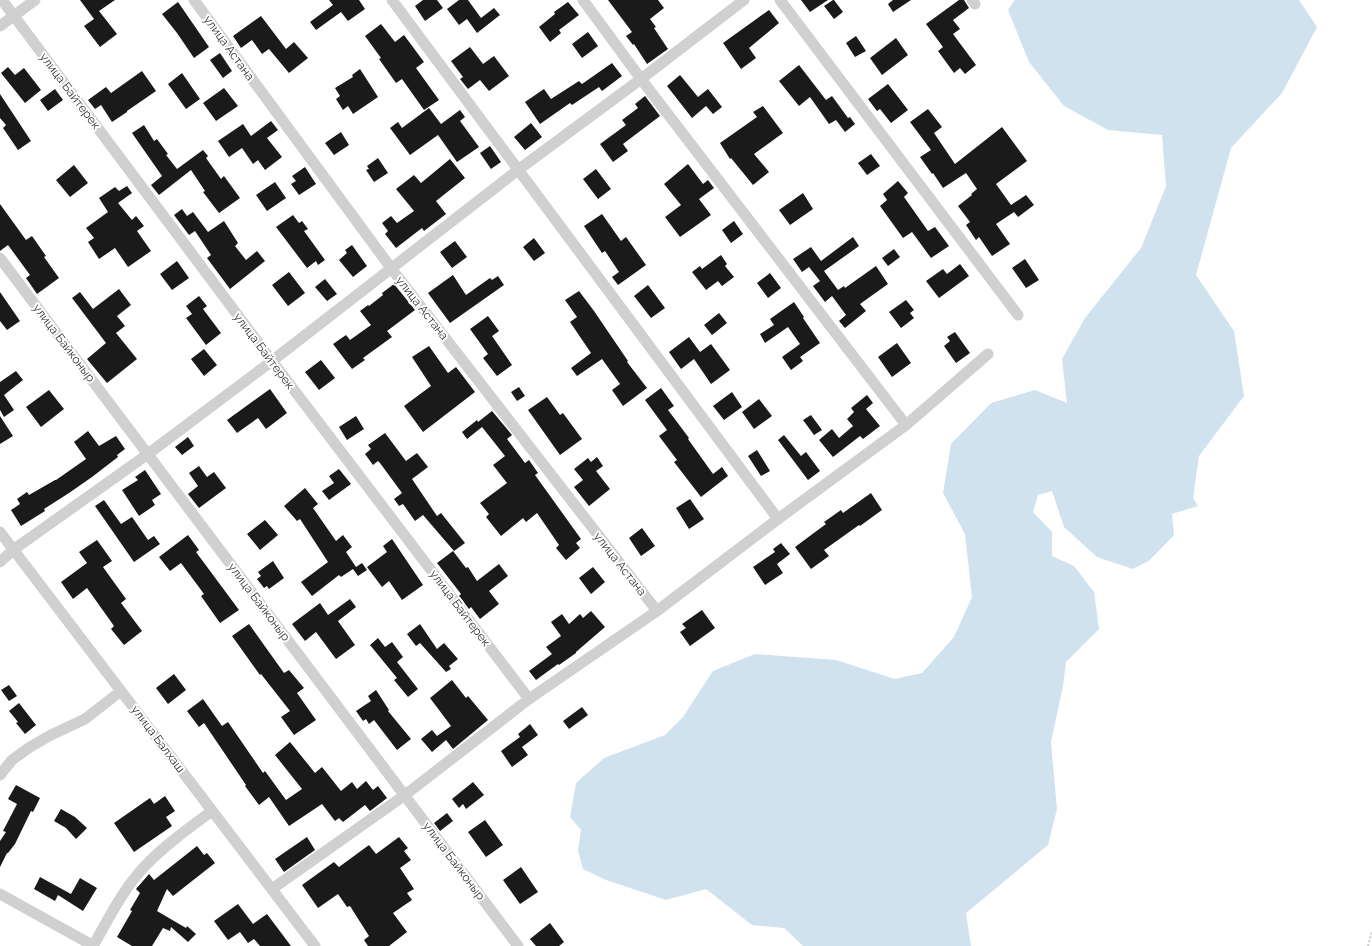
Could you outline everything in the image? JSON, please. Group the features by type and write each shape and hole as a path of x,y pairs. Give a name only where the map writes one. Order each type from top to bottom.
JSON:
{"street":[{"name":"улица Байтерек","path":"2,0 272,361 529,699"},
{"path":"0,26 35,0"},
{"name":"улица Астана","path":"194,0 391,268 657,611"},
{"path":"392,0 778,519"},
{"path":"583,0 641,79 906,425"},
{"path":"0,562 14,550 148,454 272,361 518,170 641,79 744,0"},
{"path":"780,0 1018,315"},
{"name":"улица Байконыр","path":"0,258 518,946"},
{"path":"272,889 405,795 529,699 657,611 778,519 906,425 988,354"},
{"name":"улица Балхаш","path":"0,532 315,946"},
{"path":"0,775 12,760 30,747 50,735 85,719 121,691"},
{"path":"0,894 94,946 120,900 145,866 172,841 212,811"}],"path":[{"path":"1368,946 1372,931"}],"water":[{"path":"1015,0 1299,0 1317,27 1282,93 1231,148 1196,275 1234,331 1244,396 1199,456 1193,498 1198,506 1172,514 1174,535 1150,560 1133,569 1097,557 1064,527 1052,491 1038,495 1033,512 1052,532 1052,556 1074,566 1094,592 1099,629 1066,662 1063,686 1051,742 1057,809 1048,845 966,913 971,946 803,946 784,928 752,925 706,889 666,900 606,880 583,869 578,851 581,830 570,817 576,783 604,758 665,735 683,717 713,671 755,654 836,660 895,679 922,673 954,637 972,597 965,534 943,493 951,444 991,403 1035,390 1067,403 1062,359 1085,318 1141,248 1166,186 1162,135 1108,130 1064,106 1029,62 1008,10"}],"building":[{"path":"80,0 115,0 99,11 117,34 100,47 84,26 94,19"},
{"path":"329,0 359,0 365,9 348,21 341,12 316,30 310,22 333,5"},
{"path":"423,0 437,0 443,8 425,21 415,6"},
{"path":"459,0 468,0 481,18 494,8 500,15 477,33 467,19 459,25 447,9"},
{"path":"608,0 658,0 664,8 650,19 656,27 654,28 668,49 647,64 634,44 633,45 626,36 632,32"},
{"path":"801,0 828,0 810,12"},
{"path":"833,0 843,12 834,19 824,6"},
{"path":"893,0 911,0 893,12 888,4"},
{"path":"959,0 964,0 969,8 953,20 960,29 953,34 976,65 965,74 960,68 954,73 938,51 943,47 926,24"},
{"path":"178,2 209,47 194,58 162,14"},
{"path":"568,2 579,15 559,30 561,33 550,42 539,27 555,14 554,12"},
{"path":"769,10 779,23 749,48 756,58 741,69 723,43"},
{"path":"261,16 286,49 294,42 308,58 289,73 269,49 262,54 252,40 241,48 233,36"},
{"path":"381,24 395,42 404,35 424,62 416,68 439,100 424,110 402,79 396,83 379,59 381,58 365,36"},
{"path":"588,32 598,46 582,58 572,44"},
{"path":"856,36 866,51 855,57 846,43"},
{"path":"896,38 908,55 882,75 870,58"},
{"path":"470,47 483,64 494,56 509,76 489,91 480,80 468,89 460,79 463,77 451,61"},
{"path":"220,53 232,71 223,78 210,60"},
{"path":"612,63 622,76 602,91 599,87 572,105 570,103 540,124 525,102 544,89 551,99 579,81 582,84"},
{"path":"799,65 826,100 832,96 848,118 850,117 855,124 845,132 836,120 829,124 810,97 799,106 779,81"},
{"path":"8,67 15,75 24,68 41,90 25,103 1,73"},
{"path":"360,69 378,97 353,114 348,106 343,110 336,99 340,96 335,88 353,77 352,75"},
{"path":"142,71 156,91 112,122 101,105 95,109 88,100 106,87 111,93"},
{"path":"182,73 200,99 186,109 168,84"},
{"path":"680,75 698,97 708,89 722,107 713,114 706,106 692,118 667,86"},
{"path":"888,84 908,110 891,123 880,109 877,111 868,99"},
{"path":"224,88 238,106 216,121 203,103"},
{"path":"55,89 63,100 48,111 40,100"},
{"path":"0,94 31,141 18,150 3,128 6,125 0,118"},
{"path":"645,96 660,116 623,144 628,151 613,162 600,144 626,125 622,120 638,108 635,104"},
{"path":"763,106 783,133 754,154 769,172 753,185 731,158 730,159 720,143 757,117 753,112"},
{"path":"429,108 441,124 460,110 465,117 460,121 479,147 457,162 438,135 410,155 390,128 398,122 402,128"},
{"path":"928,109 942,127 934,133 955,164 1002,127 1027,161 996,184 1011,205 1026,195 1034,205 1018,217 1014,212 996,224 1010,244 992,256 979,237 976,240 966,225 970,222 958,206 977,189 966,173 943,188 920,157 931,150 910,122"},
{"path":"271,121 278,130 267,138 282,157 265,170 258,160 253,164 242,148 229,157 218,141 243,124 251,136"},
{"path":"531,123 542,137 525,150 514,137"},
{"path":"144,125 154,141 157,139 168,154 166,155 177,169 203,150 208,156 206,158 221,179 224,176 240,198 219,213 203,192 205,191 191,170 159,195 151,185 162,176 132,133"},
{"path":"341,132 349,145 334,155 325,143"},
{"path":"490,146 501,162 491,169 480,153"},
{"path":"871,154 880,166 867,175 858,163"},
{"path":"378,158 388,173 374,182 366,170 369,169 367,166"},
{"path":"450,159 465,178 436,201 446,214 424,231 422,228 396,248 385,234 388,231 382,223 391,216 397,223 414,211 396,189 414,175 421,183"},
{"path":"688,164 703,184 708,180 714,188 699,199 711,215 680,237 665,217 681,205 664,184"},
{"path":"74,165 88,183 70,197 56,180"},
{"path":"305,167 316,184 299,195 291,184 296,181 292,176"},
{"path":"596,169 611,189 598,199 583,179"},
{"path":"898,181 908,193 904,197 928,231 935,227 949,246 931,258 912,232 903,238 880,206 887,200 883,194"},
{"path":"275,182 286,198 267,211 256,195"},
{"path":"127,186 132,193 118,203 132,220 136,216 144,226 137,231 151,251 128,267 115,248 99,259 88,242 94,238 86,228 108,212 99,198 115,187 119,191"},
{"path":"803,193 813,209 790,225 779,210"},
{"path":"0,204 26,240 32,236 46,256 44,257 59,278 37,294 26,278 30,275 8,245 0,251"},
{"path":"182,209 187,216 193,212 208,232 224,221 238,243 235,246 246,260 257,251 265,261 230,289 207,258 211,255 195,231 189,235 174,215"},
{"path":"602,214 621,241 626,237 646,265 618,285 612,277 619,272 605,251 602,253 584,226"},
{"path":"293,215 299,223 302,221 308,229 304,231 325,260 318,265 316,261 307,268 276,227"},
{"path":"734,221 743,234 731,243 722,230"},
{"path":"853,237 859,246 824,271 838,290 844,286 845,288 876,266 888,284 860,304 866,311 845,328 839,321 846,315 832,296 825,302 813,286 820,281 809,267 802,272 793,259 811,247 821,261"},
{"path":"534,238 545,253 534,261 523,247"},
{"path":"455,241 467,257 452,268 440,252"},
{"path":"352,245 367,266 353,277 339,260 347,253 345,250"},
{"path":"894,249 900,257 888,266 882,258"},
{"path":"721,255 727,264 725,266 734,277 722,286 718,281 706,290 692,272 700,266 702,269"},
{"path":"1025,259 1039,280 1026,288 1012,268"},
{"path":"177,261 189,278 172,290 160,274"},
{"path":"960,264 969,276 939,298 926,281 943,269 947,274"},
{"path":"289,272 305,293 288,306 272,285"},
{"path":"770,273 781,288 768,298 757,283"},
{"path":"453,275 466,295 490,278 492,280 498,276 504,285 450,323 428,293"},
{"path":"325,279 337,294 327,301 315,287"},
{"path":"394,284 415,310 387,331 392,337 363,358 365,360 352,369 333,344 346,335 350,340 371,325 360,311 383,295 382,293"},
{"path":"648,285 665,308 651,318 634,296"},
{"path":"119,289 131,305 117,316 125,326 116,333 137,359 107,383 87,359 106,343 72,298 80,292 93,309"},
{"path":"579,291 628,361 627,362 647,388 623,406 612,390 620,384 602,359 577,376 571,368 591,353 570,322 577,317 565,300"},
{"path":"0,292 20,321 7,330 0,321"},
{"path":"199,296 207,306 203,309 221,333 206,345 186,318 192,314 186,306"},
{"path":"906,300 914,310 910,313 914,318 901,328 889,312"},
{"path":"794,302 820,343 800,357 803,361 791,370 782,357 800,344 788,327 765,343 760,334 774,325 770,319"},
{"path":"719,313 727,323 712,335 704,325"},
{"path":"488,316 499,331 492,336 512,365 497,376 483,358 488,354 470,329"},
{"path":"955,332 970,353 956,363 944,346 950,341 947,337"},
{"path":"689,337 700,352 711,344 730,370 711,384 694,359 681,369 669,352"},
{"path":"897,343 911,363 892,377 878,357"},
{"path":"429,346 448,373 456,367 475,392 423,432 404,406 431,386 412,357"},
{"path":"204,349 217,365 204,376 191,359"},
{"path":"321,360 335,378 319,390 305,372"},
{"path":"16,371 23,380 4,395 14,410 4,417 0,410 0,382"},
{"path":"519,387 525,396 517,401 511,392"},
{"path":"661,388 674,406 668,410 713,474 722,467 728,476 701,497 674,462 677,460 659,436 667,430 645,400"},
{"path":"270,389 287,413 266,429 258,418 237,433 227,420"},
{"path":"49,390 64,409 41,427 26,407"},
{"path":"732,392 742,407 724,420 713,406"},
{"path":"867,395 873,403 866,409 880,426 863,439 860,436 833,457 819,440 832,429 839,438 853,426 847,419 854,412 851,408"},
{"path":"547,397 560,415 563,413 582,439 560,455 528,410"},
{"path":"759,399 772,416 754,429 742,412"},
{"path":"492,411 512,435 507,439 525,463 529,460 538,473 535,475 581,539 576,543 580,548 566,560 556,548 559,545 537,513 526,522 523,518 501,536 486,517 489,514 480,503 507,483 493,465 505,456 482,427 467,439 462,432 477,420 478,422"},
{"path":"811,415 822,430 814,435 803,420"},
{"path":"0,416 13,436 0,444"},
{"path":"356,416 364,429 347,440 339,427"},
{"path":"88,431 99,446 116,436 125,449 117,455 118,457 92,477 44,509 45,511 21,526 11,510 20,504 17,499 27,492 29,495 56,480 86,459 74,442"},
{"path":"385,433 406,461 417,453 428,467 412,479 437,516 441,513 465,543 454,551 423,515 415,521 403,504 399,506 394,499 402,493 380,463 378,461 373,465 365,454 371,449 368,445"},
{"path":"784,435 801,456 806,452 820,471 808,480 778,440"},
{"path":"188,437 194,446 182,455 175,447"},
{"path":"757,450 770,471 761,476 748,456"},
{"path":"597,457 603,466 596,471 610,489 589,506 574,487 583,480 574,469 588,458 591,462"},
{"path":"199,466 207,477 214,472 226,488 199,508 188,494 198,486 189,473"},
{"path":"339,469 351,484 329,500 322,491 334,483 329,476"},
{"path":"145,470 161,494 152,500 155,505 139,516 122,490 138,480 135,477"},
{"path":"305,488 318,504 313,508 336,541 343,535 352,547 346,552 356,567 362,563 367,570 358,576 353,569 341,577 339,575 312,596 301,582 328,562 300,519 297,521 284,506"},
{"path":"871,493 882,510 824,550 829,556 811,569 795,547 826,524 824,522 841,510 843,513"},
{"path":"690,499 704,519 689,529 676,508"},
{"path":"104,500 121,524 132,517 148,540 154,536 160,544 134,562 95,506"},
{"path":"265,520 278,535 260,550 247,534"},
{"path":"642,528 655,546 641,556 629,538"},
{"path":"188,535 199,550 196,552 239,610 220,623 201,596 204,594 181,563 170,571 159,557"},
{"path":"392,539 423,585 402,600 389,581 382,587 367,567 387,552 383,546"},
{"path":"97,540 112,561 103,567 126,599 121,603 142,631 124,645 111,629 114,626 87,588 73,599 61,582 87,563 79,552"},
{"path":"781,543 790,554 777,564 783,573 765,585 753,567 775,552 773,549"},
{"path":"453,551 466,568 468,567 477,581 499,564 508,576 489,591 499,604 480,619 471,607 469,609 459,596 461,594 437,563"},
{"path":"273,561 284,578 269,589 267,586 264,588 257,579 261,576 258,572"},
{"path":"593,567 605,582 591,594 579,578"},
{"path":"350,599 356,607 338,621 355,645 336,659 316,632 305,641 292,624 320,603 328,615"},
{"path":"702,610 715,628 690,646 680,632 686,628 682,624"},
{"path":"591,611 605,627 576,653 536,680 529,671 552,654 546,647 561,636 551,622 562,614 569,624 580,614 583,618"},
{"path":"249,624 284,673 289,670 304,688 297,693 316,720 294,735 281,717 290,711 261,674 260,675 232,636"},
{"path":"420,624 437,649 444,643 458,659 449,666 451,669 446,672 420,643 416,646 407,634"},
{"path":"378,638 385,647 392,642 403,657 397,662 418,689 408,697 394,680 397,678 370,645"},
{"path":"174,674 186,690 168,704 156,688"},
{"path":"452,680 466,698 468,696 488,720 453,749 446,740 432,752 421,739 432,730 437,736 451,726 430,698"},
{"path":"9,685 17,696 9,701 1,690"},
{"path":"376,690 389,710 388,711 411,739 397,750 374,720 369,724 366,719 363,721 356,711 371,701 368,696"},
{"path":"203,699 222,726 228,722 263,773 265,771 286,800 302,789 275,755 290,742 315,773 322,767 341,791 352,782 357,789 366,781 373,790 378,786 387,798 370,811 365,805 343,822 339,818 335,821 322,804 289,826 269,797 259,805 204,723 199,727 187,711"},
{"path":"19,703 36,725 25,734 9,711"},
{"path":"582,707 588,715 569,729 563,721"},
{"path":"530,724 538,735 522,747 528,755 512,767 501,751 520,737 518,734"},
{"path":"473,782 484,795 466,809 463,804 459,808 452,799"},
{"path":"16,785 40,798 33,812 31,811 15,844 7,853 0,867 0,841 6,832 3,831 17,804 8,799"},
{"path":"165,796 175,811 166,817 172,826 134,852 114,823 150,798 154,804"},
{"path":"61,809 75,817 87,828 76,839 66,828 54,821"},
{"path":"447,813 453,821 440,831 434,823"},
{"path":"485,820 503,845 486,857 468,832"},
{"path":"307,837 315,850 284,872 275,859"},
{"path":"399,837 408,848 404,851 411,860 400,868 414,889 407,893 412,900 393,913 407,932 389,946 368,946 364,940 369,936 350,906 347,907 338,894 318,908 302,885 334,862 339,867 369,845 376,854"},
{"path":"197,846 204,855 207,853 215,863 173,896 167,889 157,911 186,928 187,926 196,934 188,942 171,927 170,931 163,928 152,946 132,946 117,937 132,911 130,910 140,893 136,889 149,874 154,880"},
{"path":"521,867 538,892 520,904 503,880"},
{"path":"40,877 71,894 80,878 97,888 83,911 58,895 55,901 34,889"},
{"path":"238,904 253,924 267,914 291,946 260,946 254,939 248,943 240,932 228,940 214,921"},
{"path":"550,923 564,942 559,946 536,946 530,939"}]}
